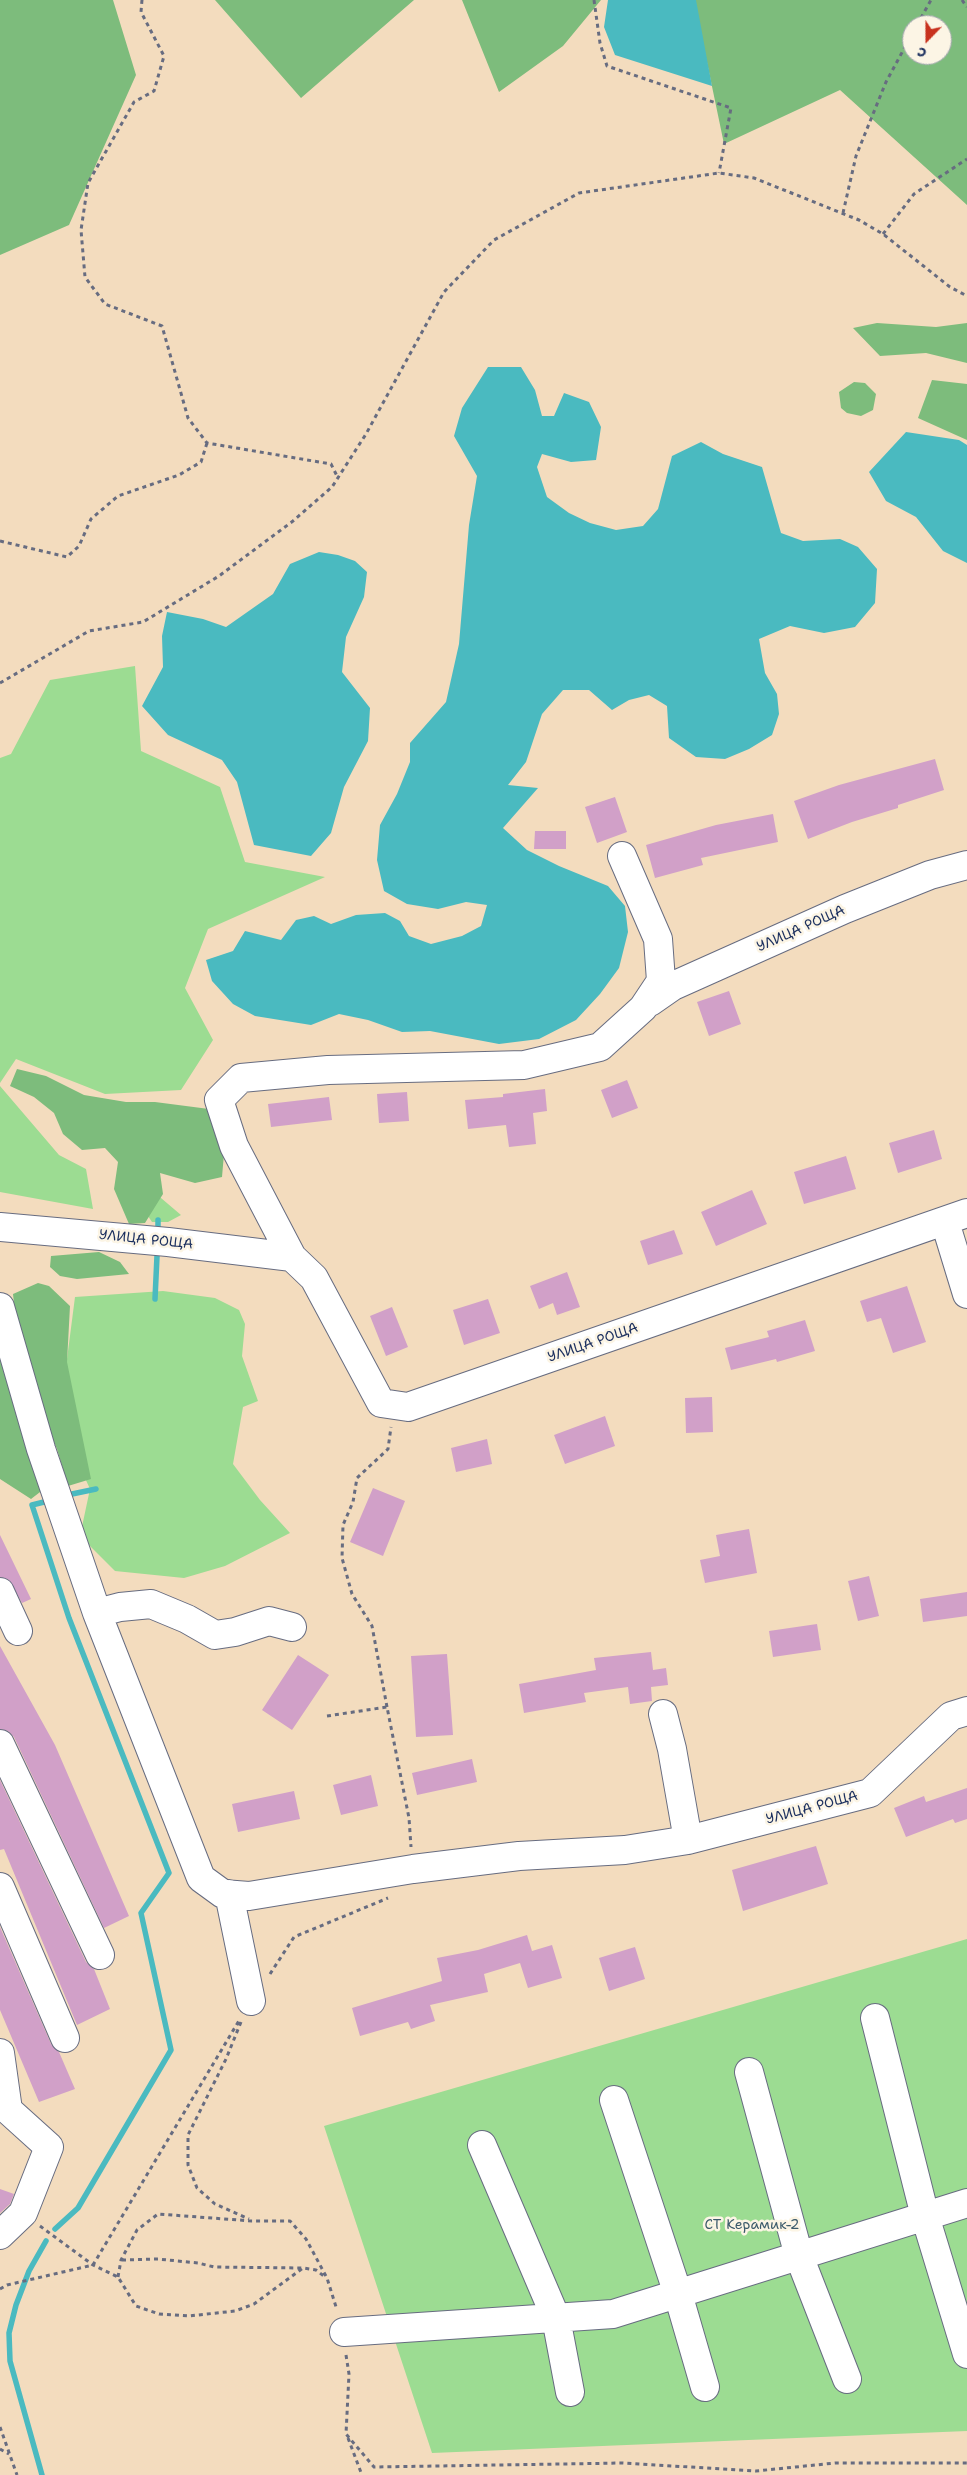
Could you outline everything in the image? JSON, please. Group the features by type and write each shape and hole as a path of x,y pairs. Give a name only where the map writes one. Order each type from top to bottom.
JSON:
{"street":[{"name":"УЛИЦА РОЩА","path":"622,856 658,939 661,981 643,1008"},
{"name":"УЛИЦА РОЩА","path":"956,1218 408,1407 381,1403 314,1278 292,1257 234,1146 219,1100 241,1078 328,1070 524,1066 600,1048 643,1008 673,986 845,909 930,875 967,865"},
{"path":"956,1218 967,1294"},
{"name":"УЛИЦА РОЩА","path":"0,1227 168,1242 292,1257"},
{"path":"0,1307 41,1449 97,1613 201,1878 223,1894 230,1894 249,2005"},
{"path":"0,1592 18,1631"},
{"path":"97,1613 120,1607 151,1604 188,1619 215,1635 235,1632 269,1621 292,1627"},
{"name":"УЛИЦА РОЩА","path":"230,1894 250,1896 417,1869 518,1856 625,1850 688,1840 870,1793 951,1716 967,1711"},
{"path":"663,1714 672,1749 688,1840"},
{"path":"0,1744 100,1955"},
{"path":"0,1887 65,2038"},
{"path":"875,2018 925,2216 967,2354"},
{"path":"0,2053 4,2108 49,2147 23,2213 0,2235"},
{"path":"749,2072 799,2256 847,2379"},
{"path":"614,2100 678,2294 705,2387"},
{"path":"482,2145 556,2318 570,2392"},
{"path":"344,2332 613,2314 967,2203"}],"path":[{"path":"142,0 141,12 164,56 154,91 134,102 88,183 81,230 84,277 105,304 162,326 188,418 207,443 331,464 338,478"},
{"path":"594,0 600,43 608,66 731,108 719,173"},
{"path":"923,15 931,0"},
{"path":"962,0 967,7"},
{"path":"843,213 856,156 886,82 902,52"},
{"path":"883,234 914,194 967,159"},
{"path":"0,683 89,630 143,622 219,576 293,521 332,487 338,478 366,434 444,292 494,240 579,192 719,173 754,178 843,213 883,234 950,287 967,296"},
{"path":"0,541 67,557 78,546 91,519 118,496 179,475 201,462 207,443"},
{"path":"394,1405 388,1449 357,1478 353,1502 343,1525 342,1558 352,1594 372,1626 417,1869"},
{"path":"328,1716 387,1707"},
{"path":"0,2289 7,2284 93,2265 249,2005 294,1937 395,1895"},
{"path":"249,2005 226,2059 188,2135 188,2165 197,2188 215,2204 252,2221"},
{"path":"23,2213 93,2265 118,2277 136,2306 160,2314 189,2316 235,2310 254,2304 303,2268"},
{"path":"118,2277 121,2260 137,2230 158,2214 252,2221 290,2221 306,2239 326,2278 344,2332 349,2374 346,2434 362,2475"},
{"path":"121,2260 158,2259 198,2263 214,2267 303,2268 316,2270 326,2278"},
{"path":"0,2427 17,2475"},
{"path":"346,2434 374,2467 623,2463 756,2471 835,2463 967,2463"},
{"path":"0,2449 10,2454"}],"green space":[{"path":"0,0 113,0 136,75 69,225 0,255"},
{"path":"215,0 414,0 301,98"},
{"path":"462,0 601,0 563,46 499,92"},
{"path":"694,0 967,0 967,205 840,90 724,144"},
{"path":"877,323 936,327 967,323 967,363 926,353 880,356 853,328"},
{"path":"932,380 967,384 967,440 918,418"},
{"path":"854,382 865,383 876,394 873,410 861,416 847,413 841,408 839,392"},
{"path":"135,666 141,751 220,787 245,862 325,877 208,929 185,988 213,1040 181,1090 105,1094 16,1059 0,1083 0,758 11,754 50,680"},
{"path":"17,1069 46,1076 84,1095 126,1102 155,1102 209,1109 225,1142 222,1177 195,1183 160,1173 163,1194 145,1223 129,1224 114,1189 118,1162 105,1148 82,1150 63,1134 54,1113 34,1097 10,1086"},
{"path":"0,1086 59,1155 86,1169 93,1209 0,1192"},
{"path":"146,1193 161,1198 181,1215 168,1222 152,1222 144,1210"},
{"path":"99,1252 120,1262 129,1274 77,1279 60,1276 50,1267 51,1256"},
{"path":"38,1283 49,1286 70,1306 67,1362 91,1479 68,1486 57,1449 31,1389 28,1354 15,1312 13,1294"},
{"path":"163,1291 215,1298 239,1310 245,1324 242,1356 258,1401 243,1407 233,1464 260,1500 290,1533 225,1566 184,1578 115,1571 80,1536 90,1489 59,1421 75,1297"},
{"path":"0,1351 44,1489 31,1499 0,1479"},
{"name":"СТ Керамик-2","path":"967,1939 967,2431 432,2453 324,2126"}],"water":[{"path":"608,0 696,0 712,86 615,55 604,27"},
{"path":"488,367 521,367 535,390 542,416 554,416 564,393 589,402 601,427 596,460 571,462 542,454 537,467 547,497 569,513 590,523 616,530 643,526 658,509 672,456 701,442 723,454 762,467 781,533 803,541 840,539 858,547 877,569 875,603 855,627 824,633 790,626 759,639 765,673 777,694 779,714 772,735 749,749 725,759 696,757 669,738 667,706 649,695 629,700 612,710 589,690 563,690 542,714 526,762 508,785 538,788 503,828 527,850 559,866 608,886 625,906 628,932 619,968 600,994 576,1020 539,1039 499,1044 430,1031 402,1032 368,1020 339,1014 311,1025 255,1016 233,1004 212,981 206,960 233,951 245,931 281,940 296,920 314,916 331,924 356,915 385,913 400,921 409,936 431,944 462,936 481,926 487,905 466,902 438,909 407,904 384,891 377,860 380,825 397,794 410,762 410,743 446,702 459,644 469,525 477,476 454,436 462,408"},
{"path":"906,432 959,440 967,445 967,563 943,551 916,517 886,501 869,472"},
{"path":"319,552 338,555 355,561 367,572 364,597 346,637 342,672 370,708 368,741 344,787 331,833 311,856 254,845 237,782 222,760 168,735 142,706 163,667 162,636 167,612 203,619 226,627 273,594 290,564"}],"building":[{"path":"935,759 944,790 808,839 794,801 839,785"},
{"path":"615,797 627,832 597,843 585,807"},
{"path":"773,814 778,842 701,858 703,865 655,878 646,845 716,825"},
{"path":"535,831 566,831 566,849 534,849"},
{"path":"729,991 741,1024 709,1036 697,1002"},
{"path":"627,1080 638,1108 612,1118 601,1090"},
{"path":"545,1089 547,1111 533,1113 536,1144 509,1147 506,1125 468,1129 465,1100 503,1097 503,1094"},
{"path":"407,1092 409,1121 379,1123 377,1094"},
{"path":"329,1097 332,1120 271,1127 268,1104"},
{"path":"934,1130 942,1159 898,1173 889,1143"},
{"path":"846,1156 856,1189 804,1204 794,1172"},
{"path":"752,1190 767,1224 716,1246 701,1212"},
{"path":"674,1230 683,1254 648,1265 640,1241"},
{"path":"567,1272 580,1307 557,1315 553,1303 539,1309 530,1286"},
{"path":"907,1286 926,1342 893,1353 881,1318 867,1322 860,1301"},
{"path":"488,1299 500,1333 464,1345 453,1310"},
{"path":"392,1307 408,1347 386,1356 370,1316"},
{"path":"805,1320 815,1351 777,1362 776,1359 731,1370 725,1348 769,1337 767,1331"},
{"path":"712,1397 713,1432 686,1433 685,1398"},
{"path":"605,1416 615,1446 565,1464 554,1435"},
{"path":"487,1439 492,1464 456,1472 451,1448"},
{"path":"373,1488 405,1501 383,1556 350,1542"},
{"path":"749,1529 757,1573 705,1583 700,1560 720,1556 716,1535"},
{"path":"0,1535 31,1599 22,1603 9,1580 0,1577"},
{"path":"869,1576 879,1616 858,1621 848,1581"},
{"path":"967,1592 967,1616 923,1622 920,1599"},
{"path":"817,1624 821,1650 773,1657 769,1631"},
{"path":"0,1646 55,1745 129,1916 104,1928 14,1737 8,1731 0,1729"},
{"path":"651,1652 653,1670 666,1668 668,1685 651,1687 652,1701 630,1704 628,1687 584,1693 586,1702 524,1713 519,1684 596,1670 594,1658"},
{"path":"447,1654 453,1735 416,1737 411,1656"},
{"path":"298,1655 329,1675 292,1730 262,1710"},
{"path":"472,1759 477,1782 417,1795 412,1773"},
{"path":"371,1775 378,1806 341,1815 333,1785"},
{"path":"0,1780 86,1962 94,1969 110,2009 77,2025 4,1849 0,1850"},
{"path":"967,1788 967,1819 955,1823 953,1819 906,1837 894,1808 924,1796 926,1802"},
{"path":"294,1791 300,1819 238,1832 232,1804"},
{"path":"816,1846 828,1884 743,1911 732,1870"},
{"path":"0,1927 51,2044 59,2052 75,2089 39,2102 0,2010"},
{"path":"527,1935 532,1951 552,1945 562,1978 528,1988 520,1963 484,1974 488,1992 430,2005 435,2021 411,2029 408,2022 360,2036 352,2008 442,1981 437,1958 478,1950"},
{"path":"635,1947 645,1979 609,1991 599,1958"},
{"path":"0,2189 14,2194 10,2204 0,2213"}],"waterway":[{"path":"158,1220 158,1231"},
{"path":"155,1299 157,1256"},
{"path":"72,1494 96,1489"},
{"path":"44,1502 32,1505 69,1618 169,1873 141,1913 171,2050 78,2208 55,2229"},
{"path":"42,2475 10,2361 9,2333 16,2305 29,2271 46,2241"}]}
